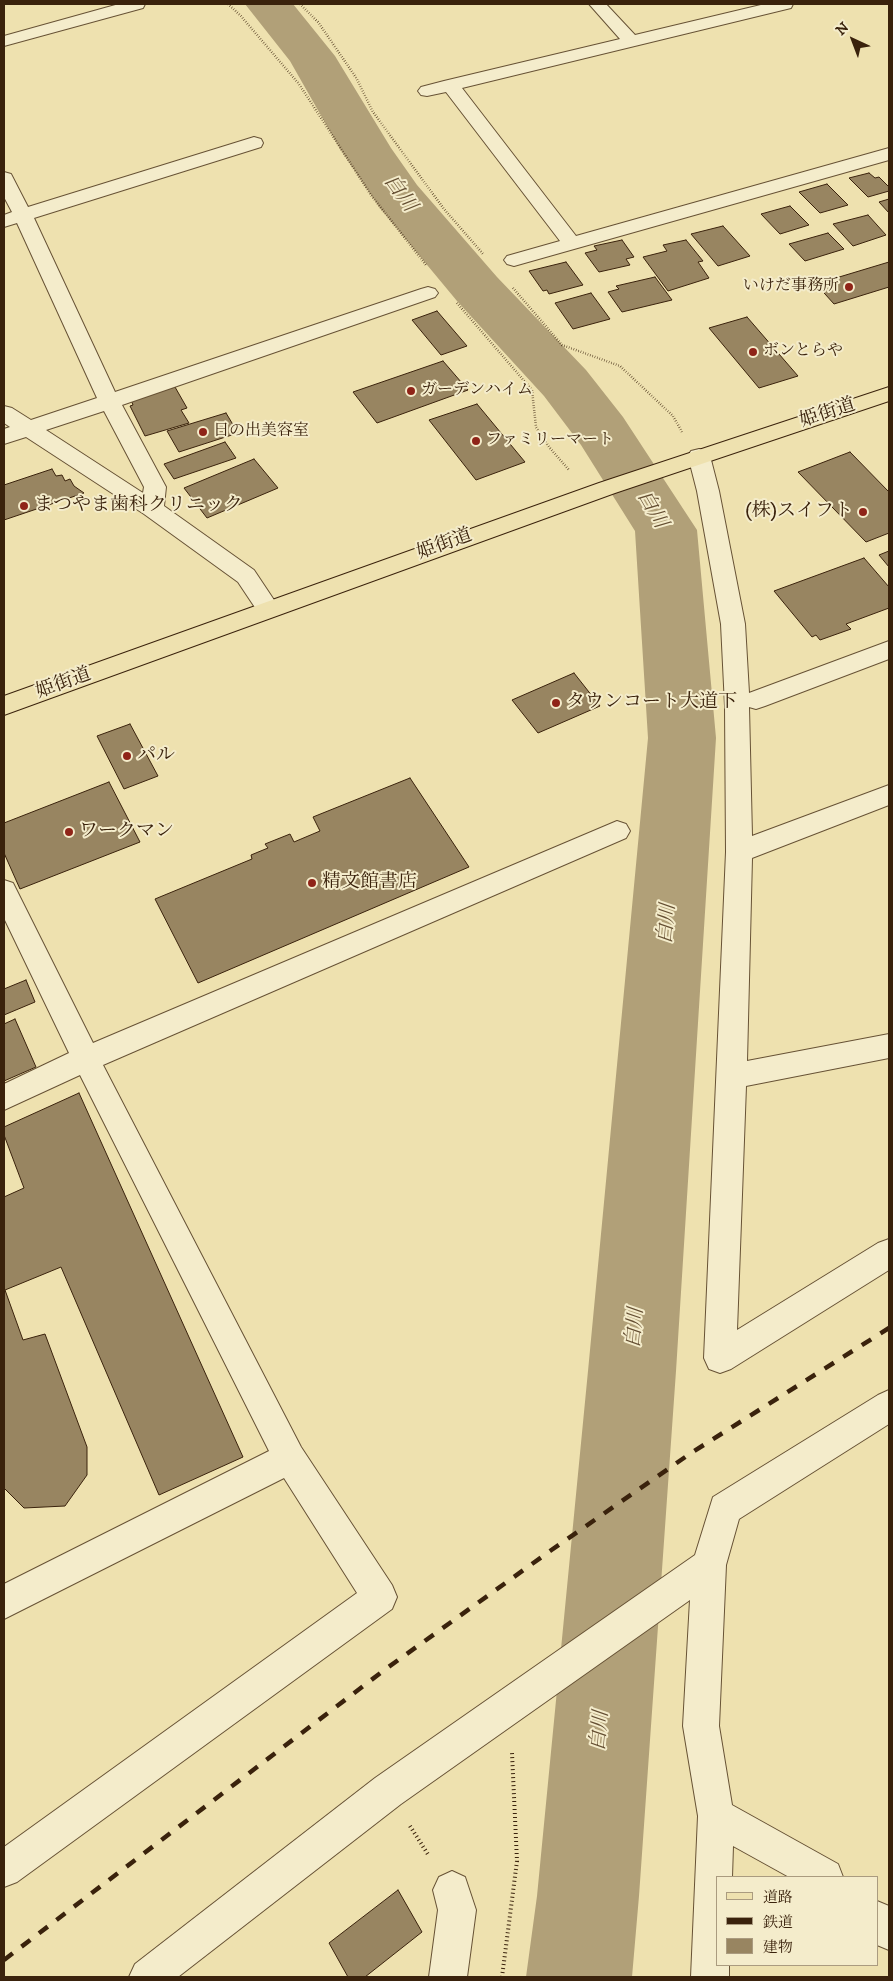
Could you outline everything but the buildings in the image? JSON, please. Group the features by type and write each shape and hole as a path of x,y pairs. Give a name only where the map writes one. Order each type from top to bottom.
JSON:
{"main road":[{"name":"姫街道","path":"4,706 599,490 889,394"}],"street":[{"path":"4,42 137,4"},
{"path":"597,4 631,41"},
{"path":"709,4 724,19"},
{"path":"426,91 785,4"},
{"path":"450,85 572,244"},
{"path":"14,218 254,143"},
{"path":"514,260 889,154"},
{"path":"4,178 14,218 155,487 152,508"},
{"path":"4,437 428,293"},
{"path":"4,413 152,508 246,576 268,609"},
{"path":"689,460 708,491 734,624 738,706 739,852 720,1358 889,1254"},
{"path":"756,700 889,650"},
{"path":"739,852 889,795"},
{"path":"4,1097 86,1059 617,831"},
{"path":"4,891 86,1059 290,1458 380,1597 4,1869"},
{"path":"732,1076 889,1046"},
{"path":"710,1977 716,1816 701,1726 696,1575 725,1509 889,1406"},
{"path":"4,1602 290,1458"},
{"path":"148,1977 388,1792 696,1575"},
{"path":"716,1816 823,1876"},
{"path":"448,1977 457,1910 452,1890"},
{"path":"878,1921 889,1930"}],"path":[{"path":"228,4 240,15 300,84 371,196 432,272"},
{"path":"300,4 318,22 357,79 373,112 444,209 486,256"},
{"path":"510,284 562,345 620,366 673,416"},
{"path":"457,302 532,390 536,427 548,447 599,490"},
{"path":"502,1977 517,1862 523,1696"},
{"path":"388,1792 452,1890"}],"waterway":[{"name":"白川","path":"268,4 311,56 366,149 398,196 477,289 565,383 602,431 666,530 682,738 632,1371 588,1896 579,1977"}],"railway":[{"path":"4,1960 383,1671 550,1551 691,1453 889,1328"}],"place":[{"name":"いけだ事務所","path":"849,287"},
{"name":"ボンとらや","path":"753,352"},
{"name":"ガーデンハイム","path":"411,391"},
{"name":"日の出美容室","path":"203,432"},
{"name":"ファミリーマート","path":"476,441"},
{"name":"まつやま歯科クリニック","path":"24,506"},
{"name":"(株)スイフト","path":"863,512"},
{"name":"タウンコート大道下","path":"556,703"},
{"name":"パル","path":"127,756"},
{"name":"ワークマン","path":"69,832"},
{"name":"精文館書店","path":"312,883"}]}
